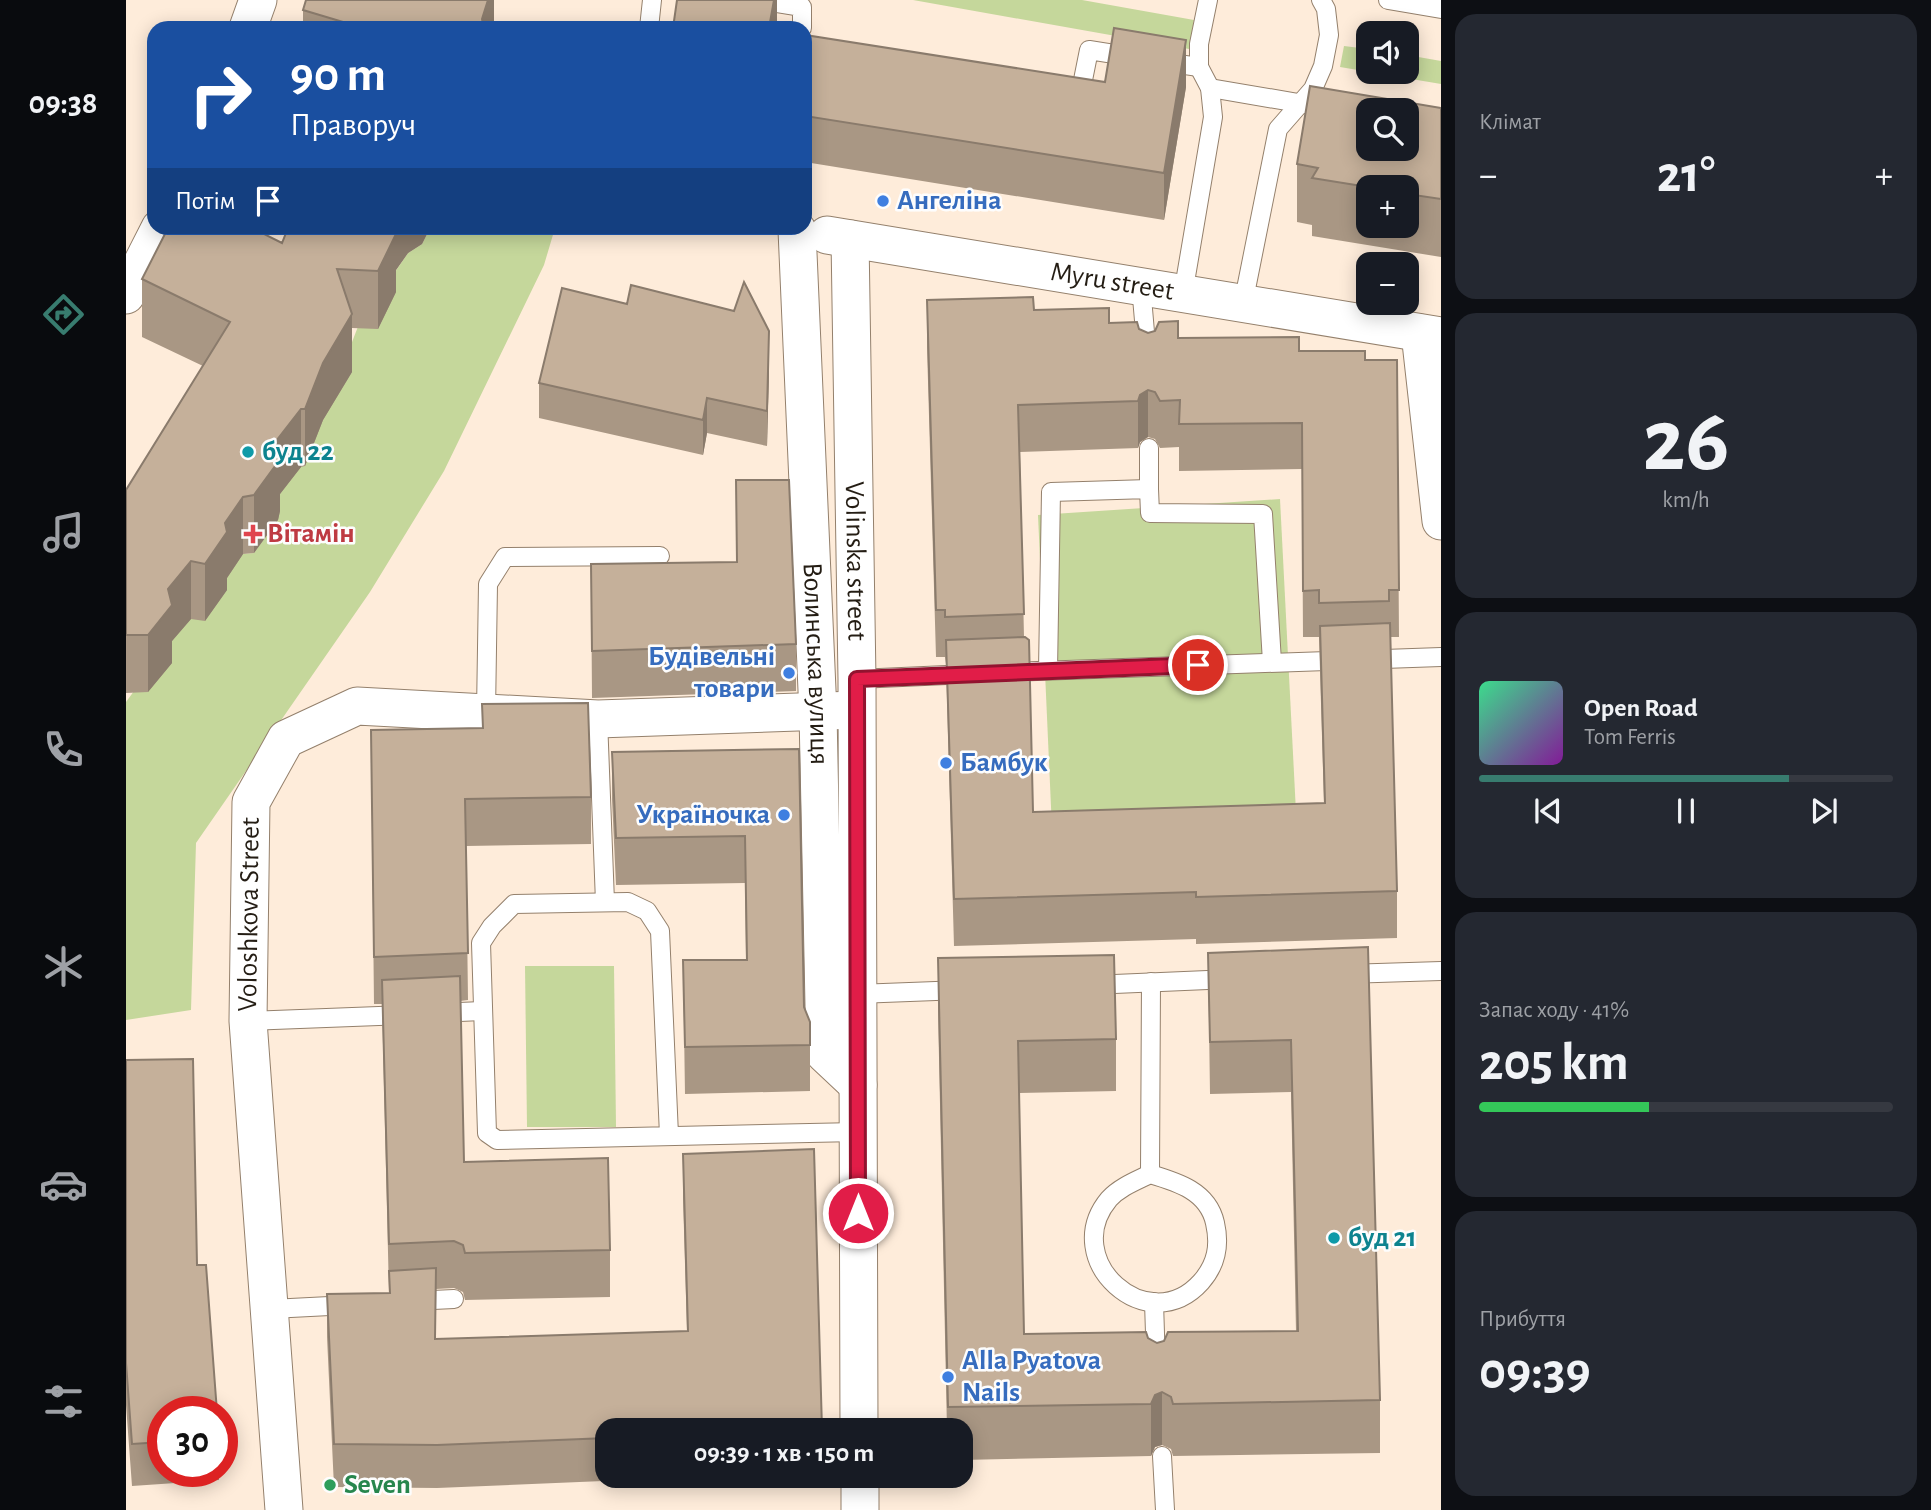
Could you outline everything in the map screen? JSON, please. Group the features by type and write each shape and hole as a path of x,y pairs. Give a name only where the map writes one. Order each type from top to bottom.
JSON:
{"street":[{"path":"250,21 258,0"},
{"name":"Myru street","path":"812,233 1431,334"},
{"path":"126,295 156,235"},
{"name":"Волинська вулиця","path":"789,235 818,713 825,1054 858,1085"},
{"name":"Volinska street","path":"850,239 856,695 859,1418"},
{"path":"1431,334 1441,521"},
{"name":"Voloshkova Street","path":"284,1510 248,1021 251,802 286,739 357,705 598,719 818,713 856,695"},
{"path":"860,1488 860,1510"}],"lane":[{"path":"650,21 652,0"},
{"path":"758,0 802,7 802,21"},
{"path":"1183,294 1213,117 1210,88 1199,67 1199,44 1208,0"},
{"path":"1243,304 1278,129 1313,89 1325,56 1329,35 1326,9 1321,0"},
{"path":"1388,0 1441,9"},
{"path":"1053,90 1080,95 1089,50 1199,67"},
{"path":"1210,88 1328,108"},
{"path":"1141,286 1148,369"},
{"path":"1149,448 1150,513 1263,514 1272,663"},
{"path":"1048,670 1051,492 1149,489"},
{"path":"486,712 488,584 505,557 660,556"},
{"path":"856,695 1048,670 1441,657"},
{"path":"598,719 605,902"},
{"path":"669,1135 660,931 646,911 628,902 514,904 492,926 481,943 487,1133 497,1140 857,1132"},
{"path":"1331,975 1441,971"},
{"path":"1071,986 1248,978"},
{"path":"1150,1174 1151,982"},
{"path":"857,994 977,989"},
{"path":"248,1021 482,1011"},
{"path":"1150,1174 1187,1186 1203,1199 1214,1218 1218,1239 1217,1253 1208,1273 1194,1289 1175,1299 1154,1302 1129,1296 1111,1284 1099,1266 1094,1245 1098,1217 1110,1198 1127,1185 1150,1174"},
{"path":"389,1303 454,1299"},
{"path":"1154,1302 1157,1384"},
{"path":"271,1309 363,1304"},
{"path":"1162,1456 1165,1510"}],"green space":[{"path":"913,0 1082,0 1194,20 1189,49"},
{"path":"1344,46 1356,48 1356,70 1340,67"},
{"path":"1419,57 1441,61 1441,84 1419,80"},
{"path":"426,235 553,235 544,265 444,471 370,592 196,843 191,1010 126,1020 126,702 186,620 203,615 242,554 254,553 277,520 269,507 347,355 359,324 408,253 422,244"},
{"path":"1280,499 1297,832 1052,829 1038,515"},
{"path":"525,966 614,966 616,1127 527,1127"}],"building":[{"path":"306,0 488,0 482,21 340,21 303,10"},
{"path":"677,0 774,0 770,21 674,21"},
{"path":"1114,28 1186,40 1164,173 812,117 812,36 1105,82"},
{"path":"1310,86 1381,98 1356,98 1356,161 1419,161 1419,104 1441,108 1441,199 1419,196 1419,175 1356,175 1356,185 1312,178 1318,168 1297,164"},
{"name":"буд 22","path":"164,235 266,235 282,243 285,235 396,235 378,271 337,269 352,314 323,363 305,409 301,409 273,445 280,454 278,462 254,495 243,497 225,523 227,532 205,564 191,561 168,589 172,605 148,635 126,635 126,490 230,322 142,279"},
{"path":"744,282 769,331 767,411 707,398 703,420 539,383 562,288 627,304 631,285 734,311"},
{"path":"1033,297 1034,310 1109,308 1109,323 1137,322 1139,329 1148,333 1155,331 1159,322 1178,321 1178,338 1299,337 1299,351 1365,351 1365,360 1397,360 1399,590 1389,590 1389,601 1319,603 1319,590 1303,591 1302,423 1179,424 1180,400 1160,401 1155,392 1148,390 1140,395 1138,401 1018,405 1024,614 945,617 945,610 936,610 927,300"},
{"path":"736,480 789,480 796,644 592,651 591,564 737,562"},
{"path":"1390,623 1397,891 1196,897 1196,892 954,899 946,640 1025,637 1029,640 1033,812 1325,803 1320,626"},
{"path":"588,703 591,797 465,799 468,953 374,957 371,730 483,728 482,704"},
{"path":"799,749 804,1007 810,1022 810,1045 685,1047 683,960 747,960 745,836 616,838 612,752"},
{"name":"буд 21","path":"1368,947 1380,1400 1173,1404 1171,1397 1162,1392 1155,1395 1151,1404 948,1407 938,958 1114,955 1116,1039 1018,1041 1024,1334 1146,1332 1148,1338 1157,1343 1164,1341 1168,1332 1298,1331 1291,1040 1210,1042 1208,953"},
{"path":"460,976 464,1162 608,1158 610,1250 465,1253 463,1245 454,1241 389,1244 382,980"},
{"path":"193,1059 197,1265 206,1265 216,1396 147,1396 147,1443 132,1444 126,1363 126,1060"},
{"path":"814,1149 822,1418 595,1418 595,1438 437,1445 334,1444 327,1294 390,1293 389,1271 436,1268 435,1339 688,1331 683,1154"}],"place":[{"name":"Ангеліна","path":"883,201"},
{"name":"буд 22","path":"248,452"},
{"name":"Вітамін","path":"253,534"},
{"name":"Будівельні товари","path":"789,673"},
{"name":"Бамбук","path":"946,763"},
{"name":"Україночка","path":"784,815"},
{"name":"буд 21","path":"1334,1238"},
{"name":"Alla Pyatova Nails","path":"948,1377"},
{"name":"Seven","path":"330,1485"}],"route":[{"path":"858,1213 857,679 1198,665"}]}
